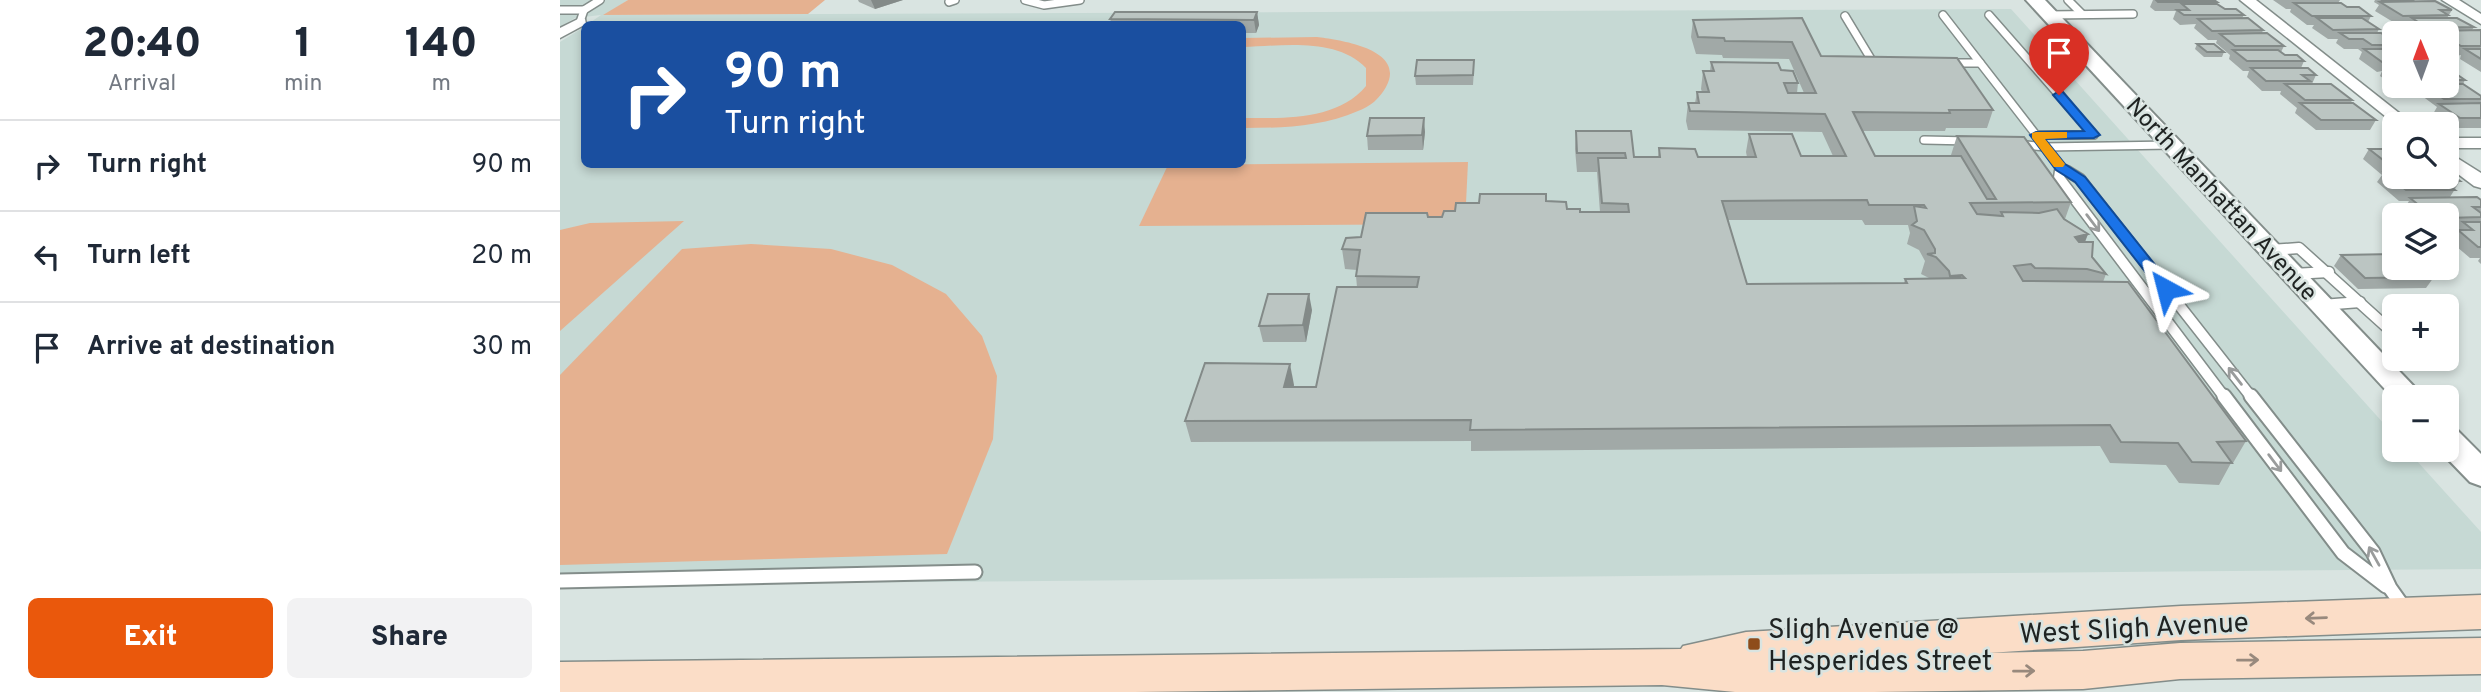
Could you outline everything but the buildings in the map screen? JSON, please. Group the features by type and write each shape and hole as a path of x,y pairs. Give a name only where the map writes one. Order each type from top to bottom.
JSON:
{"main road":[{"name":"West Sligh Avenue","path":"1664,679 1746,650 2181,623 2399,601 2481,612"},
{"name":"West Sligh Avenue","path":"560,681 1664,679 2083,670 2180,662 2481,656"}],"street":[{"path":"2247,0 2390,112"},
{"path":"2449,0 2481,20"},
{"name":"North Manhattan Avenue","path":"2042,7 2398,385"},
{"path":"560,34 582,16"},
{"path":"2459,143 2481,143"},
{"path":"2459,166 2481,182"},
{"path":"2459,451 2481,474"}],"lane":[{"path":"560,10 582,16 600,0"},
{"path":"1025,0 1044,5 1080,0"},
{"path":"2068,0 2082,14"},
{"path":"2042,7 2082,14 2133,14"},
{"path":"1943,15 2061,167 2080,179 2365,541 2399,601"},
{"path":"1989,15 2094,135 2036,135"},
{"path":"1845,16 1874,64 1887,64"},
{"path":"1940,63 1980,63"},
{"path":"1924,141 1975,141"},
{"path":"2001,141 2045,147 2172,145"},
{"path":"2061,167 2059,178 2343,553 2399,601"},
{"path":"2270,250 2299,248 2329,272 2382,323"},
{"path":"2293,274 2329,272"},
{"path":"2322,305 2360,302"},
{"path":"560,582 975,572"}],"shaded area":[{"path":"560,0 628,0 605,15 2011,9 2382,422 2382,462 2418,462 2481,532 2481,569 560,585 560,42 581,29 581,168 1246,168 1246,21 592,21 601,15 575,18 560,27"},
{"path":"628,0 825,0 808,14 603,15"},
{"path":"1317,37 1354,44 1379,55 1387,64 1390,74 1386,87 1371,105 1344,116 1287,127 1246,128 1246,118 1309,115 1340,106 1366,86 1366,68 1354,58 1324,47 1246,47 1246,38"},
{"path":"1468,162 1465,224 1139,226 1167,168 1246,168 1246,164"},
{"path":"684,221 560,331 560,230 590,223"},
{"path":"751,244 831,249 892,265 946,294 982,336 997,376 993,439 947,554 560,565 560,375 682,249"}],"slow traffic":[{"path":"2058,164 2036,135 2063,135"}],"place":[{"name":"Sligh Avenue @ Hesperides Street","path":"1754,644"}],"route":[{"path":"2059,95 2094,135 2036,135 2061,167 2080,179 2166,289"}]}
